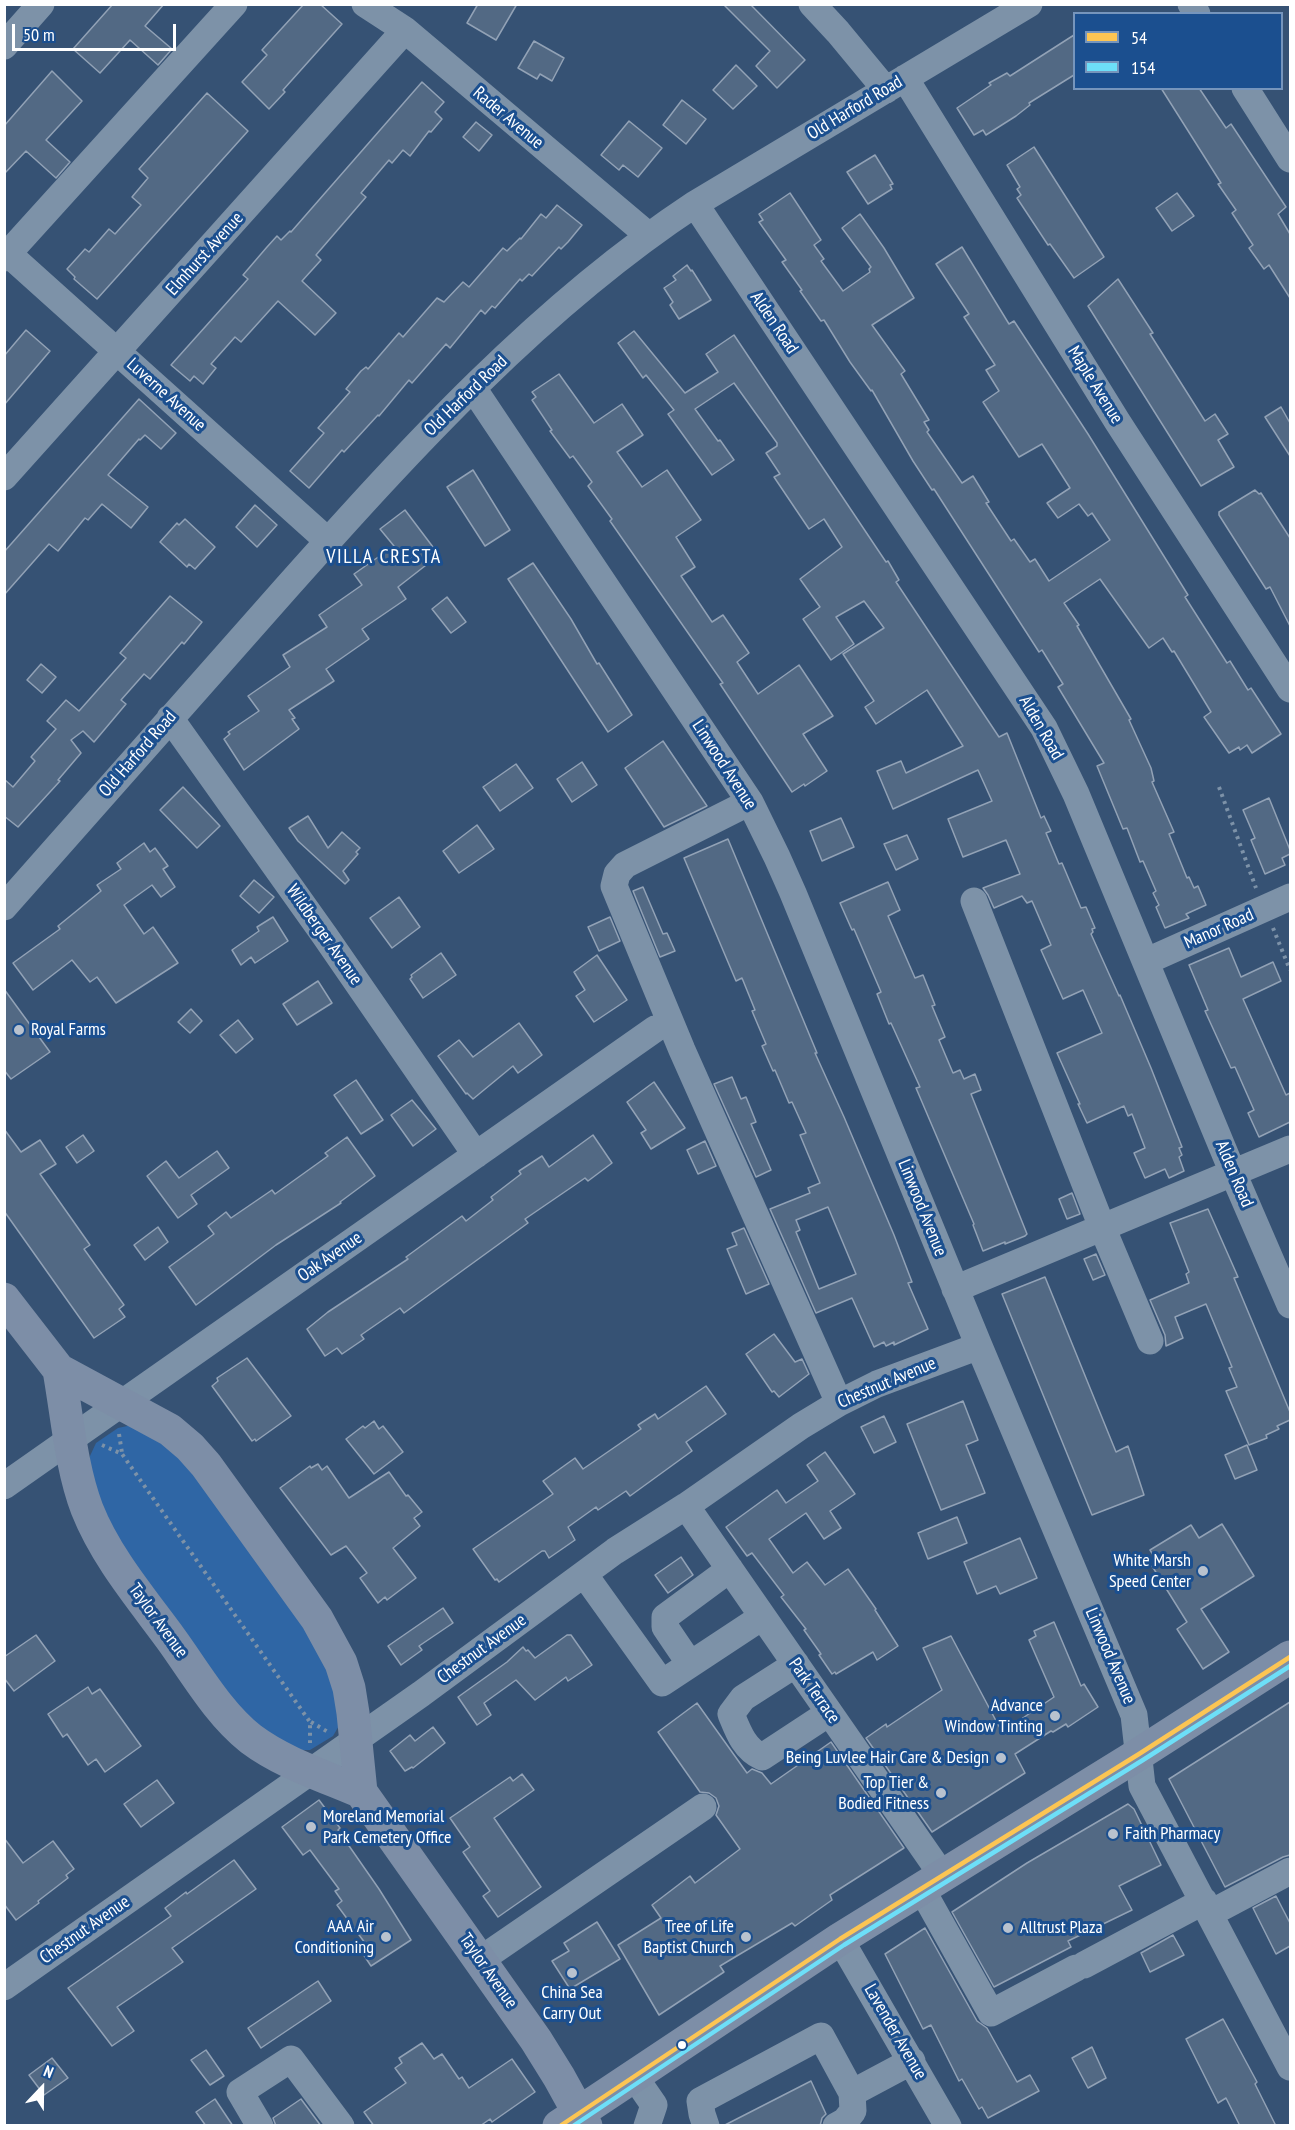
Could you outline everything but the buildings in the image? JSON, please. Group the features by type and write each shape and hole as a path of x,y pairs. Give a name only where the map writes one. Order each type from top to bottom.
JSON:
{"main road":[{"name":"Taylor Avenue","path":"8,1311 59,1370 119,1416 170,1430 190,1447 206,1465 316,1619 341,1663 346,1680 353,1713 344,1738 361,1792 536,2040 575,2121"},
{"name":"Taylor Avenue","path":"59,1370 84,1441 84,1499 100,1537 209,1692 249,1737 266,1750 311,1761 361,1792"},
{"path":"575,2121 634,2076 840,1938 1139,1754 1290,1657"}],"street":[{"path":"4,46 41,4"},
{"path":"6,254 234,4"},
{"name":"Rader Avenue","path":"365,4 405,30 648,235"},
{"name":"Maple Avenue","path":"812,4 838,32 895,84 1290,689"},
{"name":"Old Harford Road","path":"4,907 394,468 473,388 568,301 648,235 695,204 1029,4"},
{"name":"Elmhurst Avenue","path":"4,477 405,30"},
{"path":"1246,90 1290,159"},
{"name":"Alden Road","path":"695,204 1044,728 1076,794 1290,1305"},
{"name":"Luverne Avenue","path":"6,254 328,541"},
{"name":"Linwood Avenue","path":"473,388 750,802 773,847 1134,1715 1142,1786 1208,1907 1290,2067"},
{"name":"Wildberger Avenue","path":"170,718 325,936 476,1155"},
{"path":"750,802 625,865 616,874 614,886 682,1050 839,1403"},
{"name":"Manor Road","path":"1147,961 1290,897"},
{"path":"974,901 1102,1227 1150,1341"},
{"name":"Oak Avenue","path":"4,1486 84,1441 476,1155 655,1029"},
{"path":"955,1289 1290,1149"},
{"name":"Chestnut Avenue","path":"4,1986 311,1761 801,1426 877,1384 979,1346"},
{"name":"Park Terrace","path":"686,1506 829,1713 931,1881 991,2013 1080,1967 1208,1907"},
{"path":"690,1664 665,1627 665,1617 730,1569"},
{"path":"584,1574 662,1683 762,1617"},
{"path":"796,1664 743,1698 731,1714 740,1736 752,1753 762,1757 829,1713"},
{"path":"480,1960 703,1807"},
{"path":"1208,1907 1290,1871"},
{"name":"Lavender Avenue","path":"840,1938 948,2126"},
{"path":"703,2113 821,2036 852,2093 853,2111 845,2121 837,2126"},
{"path":"260,2126 240,2092 291,2059 341,2126"},
{"path":"852,2093 912,2061"},
{"path":"634,2076 654,2105 647,2126"}],"path":[{"path":"1219,788 1264,909 1290,970"},
{"path":"119,1416 123,1454 310,1722 344,1738"},
{"path":"84,1441 123,1454"},
{"path":"310,1722 311,1761"}],"shaded area":[{"path":"137,1424 168,1437 327,1656 343,1719 333,1736 310,1750 293,1750 248,1726 115,1544 89,1481 90,1456 96,1443 118,1428"}],"transit line":[{"name":"54","path":"560,2126 840,1939 1139,1754 1290,1657"},
{"name":"154","path":"573,2126 844,1945 1290,1666"}],"place":[{"name":"Royal Farms","path":"19,1030"},
{"name":"White Marsh Speed Center","path":"1203,1571"},
{"name":"Advance Window Tinting","path":"1055,1716"},
{"name":"Being Luvlee Hair Care & Design","path":"1001,1758"},
{"name":"Top Tier & Bodied Fitness","path":"941,1793"},
{"name":"Moreland Memorial Park Cemetery Office","path":"311,1827"},
{"name":"Faith Pharmacy","path":"1113,1834"},
{"name":"Alltrust Plaza","path":"1008,1928"},
{"name":"AAA Air Conditioning","path":"386,1937"},
{"name":"Tree of Life Baptist Church","path":"746,1937"},
{"name":"China Sea Carry Out","path":"572,1973"}],"district":[{"name":"VILLA CRESTA","path":"384,557"}]}
